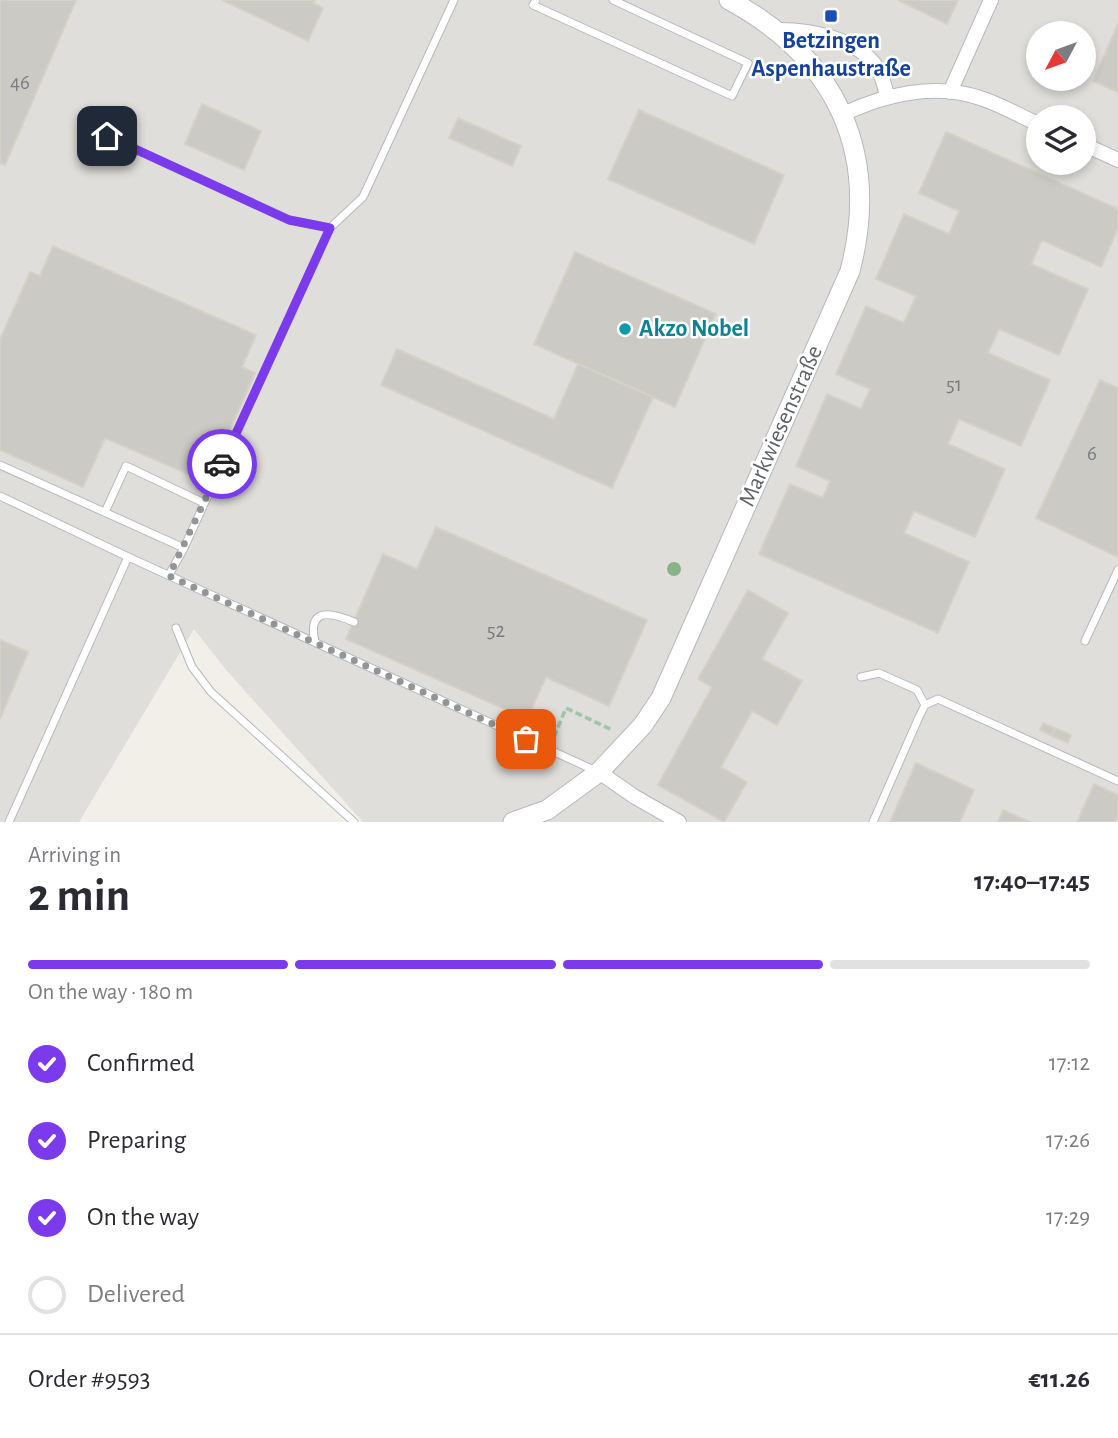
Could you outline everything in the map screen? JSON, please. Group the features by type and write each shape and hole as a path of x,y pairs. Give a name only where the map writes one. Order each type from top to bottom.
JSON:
{"street":[{"name":"Markwiesenstraße","path":"513,822 547,810 600,772 643,725 661,698 850,271 859,237 861,191 857,161 843,114 809,61 776,30 729,0"},
{"path":"950,92 991,0"},
{"path":"776,30 820,35 866,55 880,74 887,97"},
{"path":"843,114 887,97 950,92 978,97 1026,119"},
{"path":"1096,150 1118,160"},
{"path":"600,772 635,797 679,822"}],"lane":[{"path":"169,576 330,228 363,197 454,0"},
{"path":"536,0 533,5 732,96 748,63 613,0"},
{"path":"84,126 289,220 330,228"},
{"path":"0,465 184,548"},
{"path":"105,512 127,466 204,503"},
{"path":"0,496 600,772"},
{"path":"9,822 128,557"},
{"path":"1086,641 1118,570"},
{"path":"315,642 312,631 316,620 323,614 334,614 354,622"},
{"path":"176,628 192,667 211,692 354,822"},
{"path":"861,677 879,673 917,690 925,705"},
{"path":"873,822 925,705 938,699 1118,781"}],"path":[{"path":"549,749 566,708 631,739"}],"shaded area":[{"path":"0,0 1118,0 1118,822 363,822 227,671 194,629 79,822 0,822"}],"building":[{"path":"0,0 76,0 5,165 0,163"},
{"path":"222,0 315,0 313,3 323,8 308,41"},
{"path":"898,0 958,0 947,24"},
{"path":"826,12 835,14 834,19 824,17"},
{"path":"1118,24 1118,92 1096,82 1096,74"},
{"path":"202,104 261,131 244,170 185,144"},
{"path":"639,110 784,175 754,244 608,179"},
{"path":"458,118 521,146 512,166 449,138"},
{"path":"946,132 1026,168 1026,175 1042,175 1118,209 1118,228 1101,267 1042,240 1031,264 1088,289 1059,355 999,329 988,353 1050,380 1021,446 959,419 948,444 1005,469 975,537 914,511 904,533 969,562 938,633 759,554 790,484 823,498 830,481 796,466 827,394 861,409 870,389 836,374 866,306 904,323 916,296 876,279 904,214 949,234 959,211 919,193"},
{"path":"53,246 256,335 242,367 255,373 207,482 105,438 83,487 0,450 0,340 30,272 40,276"},
{"name":"Akzo Nobel","path":"575,252 716,314 675,407 534,344"},
{"path":"397,349 554,419 578,364 653,397 612,488 381,385"},
{"path":"1100,380 1118,388 1118,557 1036,518"},
{"path":"436,527 647,620 609,706 546,677 527,719 346,639 383,554 417,569"},
{"path":"748,590 788,613 762,659 802,681 777,725 752,711 721,767 747,782 724,822 658,785 712,687 698,679"},
{"path":"0,640 28,652 0,719"},
{"path":"1043,723 1055,728 1052,736 1040,730"},
{"path":"1055,728 1071,735 1068,743 1052,736"},
{"path":"916,763 974,790 960,822 890,822"},
{"path":"1094,784 1118,795 1118,816 1115,822 1077,822"},
{"path":"1003,810 1030,822 998,822"}],"way so far":[{"path":"222,464 169,576 526,739"}],"place":[{"name":"Betzingen Aspenhaustraße","path":"831,16"},
{"name":"Akzo Nobel","path":"625,329"}],"route":[{"path":"107,136 289,220 330,228 222,464"}]}
